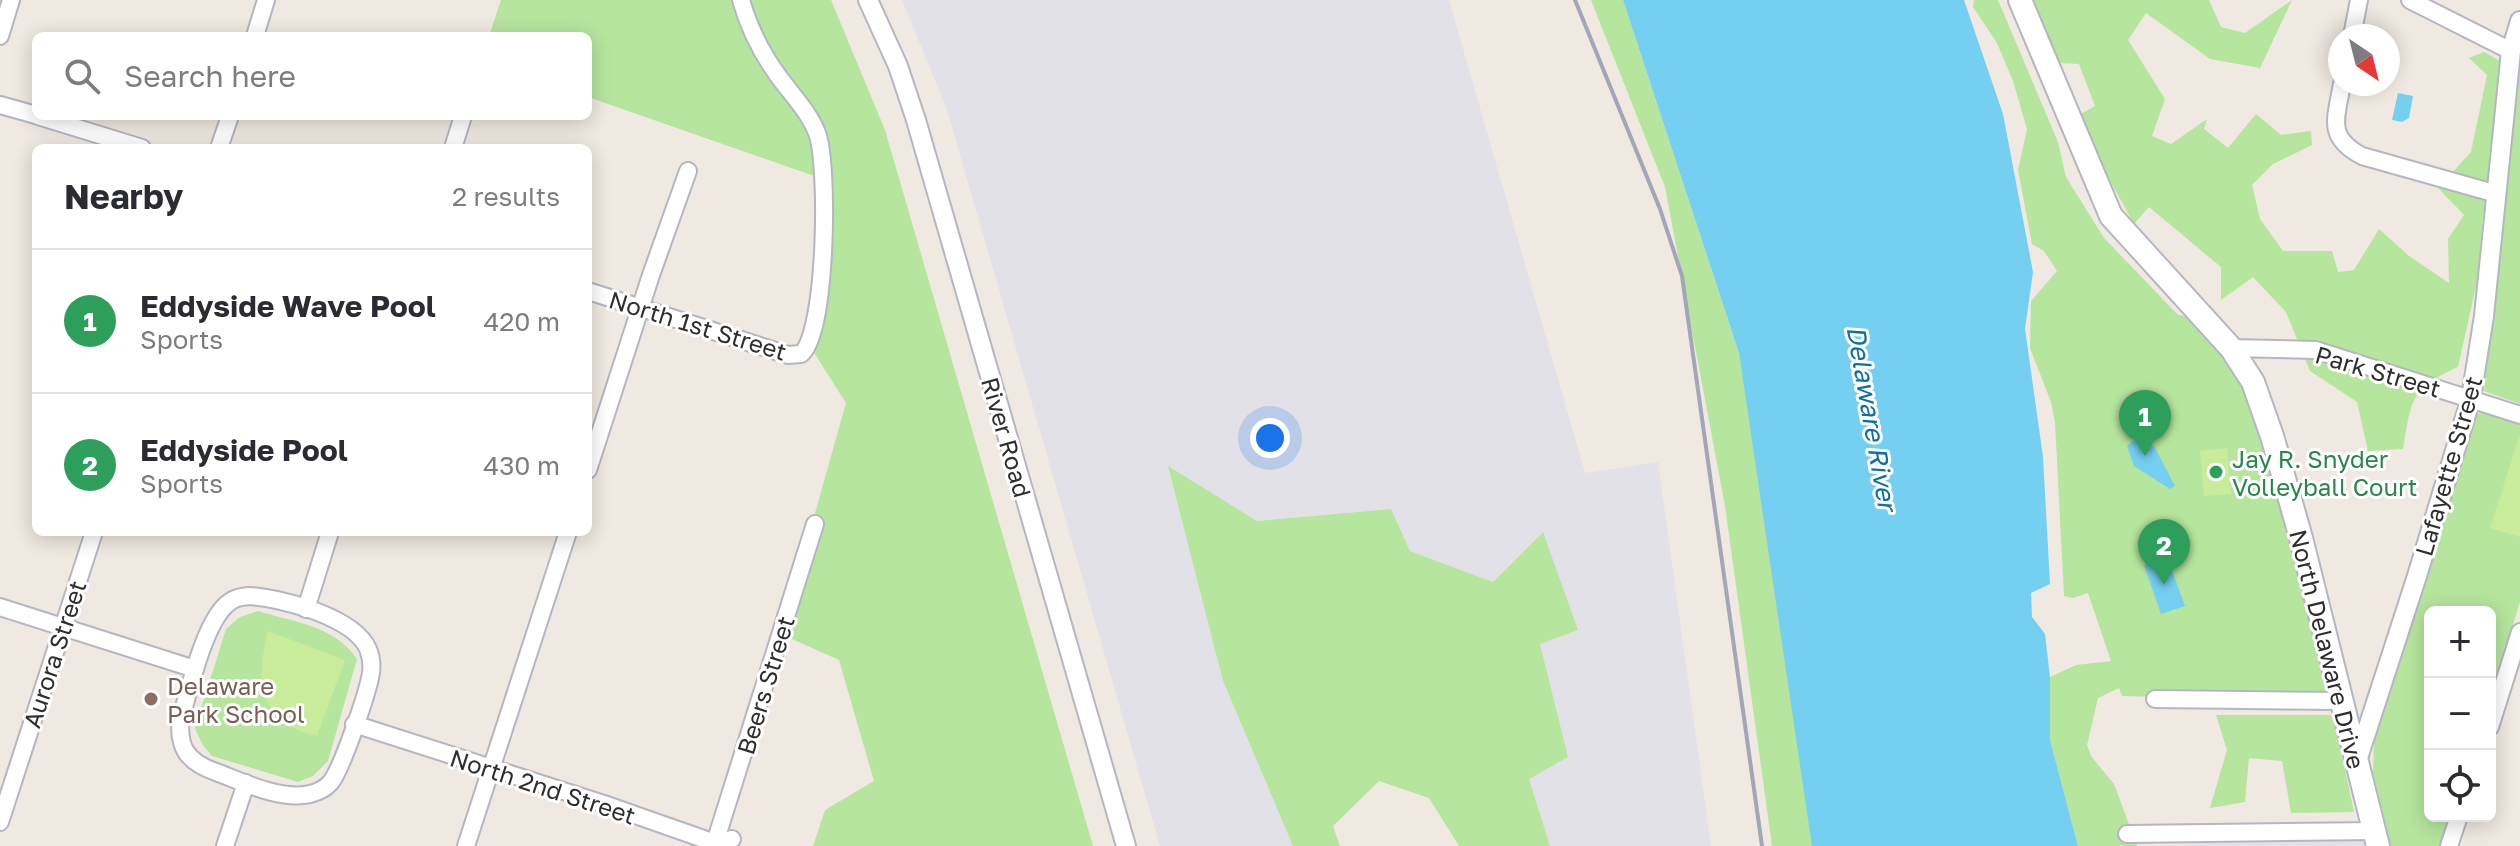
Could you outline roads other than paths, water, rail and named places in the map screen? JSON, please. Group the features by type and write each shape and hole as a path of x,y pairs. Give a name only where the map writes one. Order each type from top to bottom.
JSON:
{"main road":[{"name":"North Delaware Drive","path":"2020,0 2111,216 2231,348 2253,382 2272,436 2301,541 2376,838"}],"street":[{"path":"0,36 11,0"},
{"path":"256,32 266,0"},
{"name":"North 1st Street","path":"592,292 788,355 797,356 807,350 821,300 824,167 821,148 808,116 754,36 741,0"},
{"name":"River Road","path":"868,0 898,66 916,120 1126,846"},
{"path":"2354,24 2359,0"},
{"path":"2410,0 2511,51"},
{"name":"Lafayette Street","path":"2357,761 2471,398 2484,316 2511,51 2520,21"},
{"path":"2340,96 2336,126 2338,138 2345,147 2362,156 2497,194"},
{"path":"0,105 32,115"},
{"path":"50,120 129,144"},
{"path":"220,144 229,120"},
{"path":"454,144 462,120"},
{"path":"592,458 688,171"},
{"name":"Park Street","path":"2231,348 2316,350 2520,415"},
{"name":"Beers Street","path":"715,845 815,524"},
{"name":"Aurora Street","path":"0,822 93,536"},
{"path":"306,609 329,536"},
{"path":"466,846 567,536"},
{"path":"263,597 306,609 351,627 368,649 371,673 329,784 319,791 297,796 204,768 182,746 179,730 195,669 213,624 228,603 236,598 263,597"},
{"path":"0,607 195,669"},
{"path":"2496,708 2520,632"},
{"path":"2155,699 2341,701"},
{"name":"North 2nd Street","path":"354,724 715,845"},
{"path":"225,846 246,783"},
{"path":"2449,846 2457,822"},
{"path":"2127,834 2376,838"},
{"path":"715,845 732,839"}],"water":[{"name":"Delaware River","path":"1623,0 1964,0 2003,114 2033,272 2025,329 2043,457 2050,584 2031,593 2032,617 2045,634 2050,677 2050,740 2078,846 1812,846 1739,353"},
{"path":"2400,93 2413,96 2409,118 2402,122 2392,120 2397,96"},
{"path":"2134,440 2154,446 2175,486 2170,489 2134,466 2127,446"},
{"path":"2167,557 2185,606 2161,614 2144,565"}],"railway":[{"path":"1575,0 1660,209 1682,276 1762,846"}],"place":[{"name":"Eddyside Wave Pool","path":"2145,456"},
{"name":"Jay R. Snyder Volleyball Court","path":"2216,472"},
{"name":"Eddyside Pool","path":"2164,585"},
{"name":"Delaware Park School","path":"151,699"}]}
